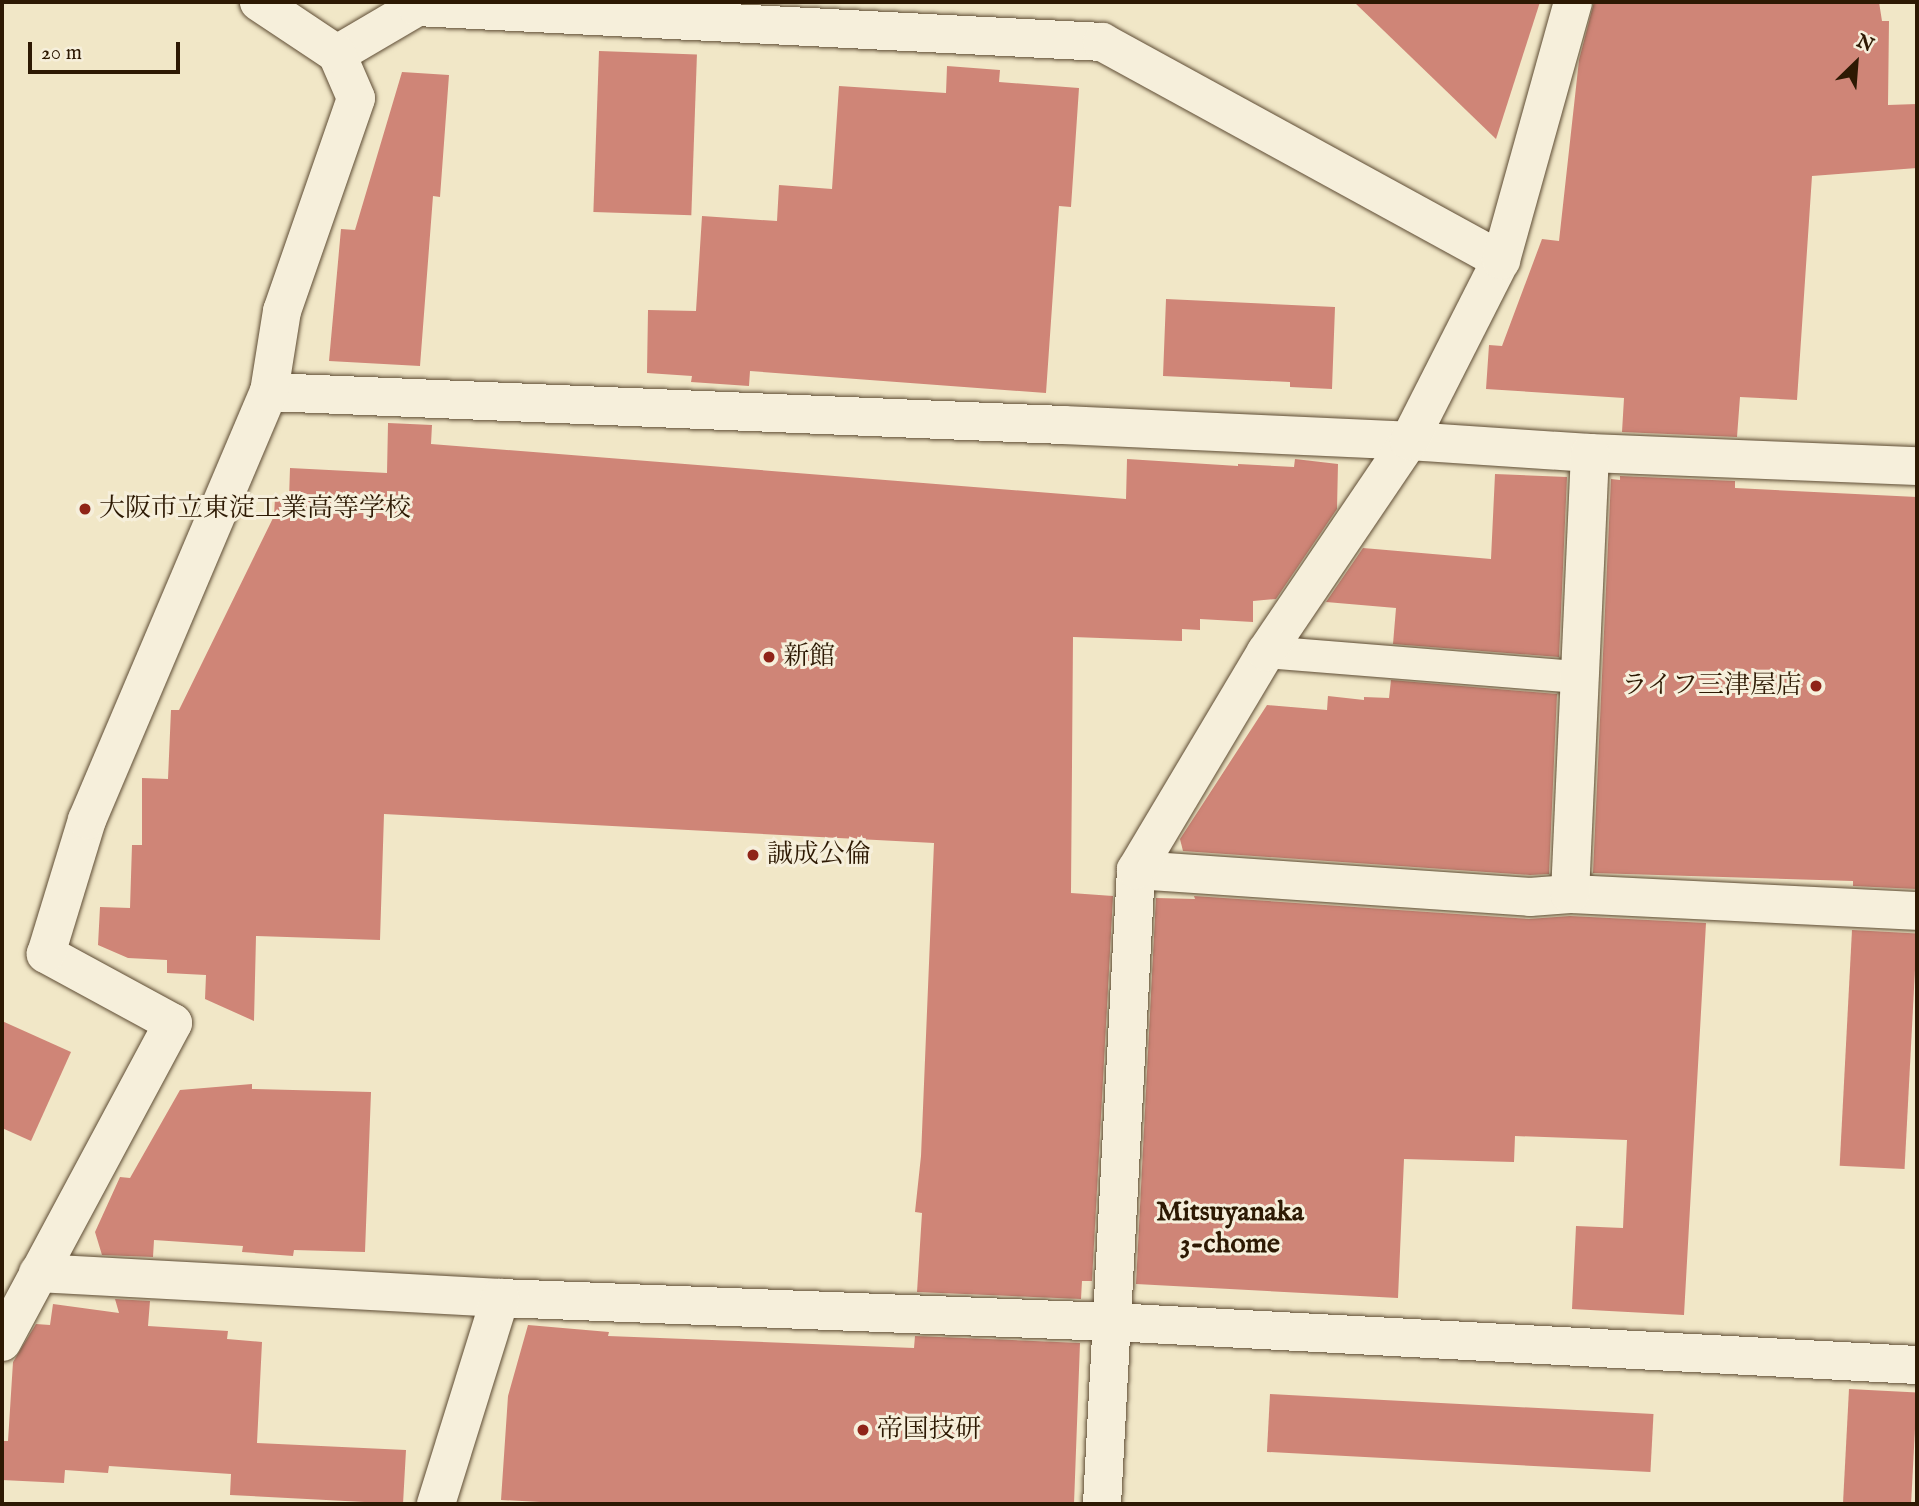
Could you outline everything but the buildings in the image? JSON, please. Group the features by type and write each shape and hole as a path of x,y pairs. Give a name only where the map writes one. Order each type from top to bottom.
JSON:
{"street":[{"path":"2,1342 173,1023 46,954 87,820 269,392 282,311 356,97 337,54 259,2"},
{"path":"1102,1504 1136,870 1266,652 1409,441 1501,260 1573,2"},
{"path":"337,54 416,7 1102,42 1501,260"},
{"path":"269,392 1409,441 1590,453 1917,466"},
{"path":"1570,894 1590,453"},
{"path":"1266,652 1578,677"},
{"path":"1136,870 1530,897 1570,894 1917,911"},
{"path":"38,1273 500,1298 1112,1322 1917,1365"},
{"path":"436,1504 500,1298"}],"place":[{"name":"大阪市立東淀工業高等学校","path":"85,509"},
{"name":"新館","path":"769,657"},
{"name":"ライフ三津屋店","path":"1816,686"},
{"name":"誠成公倫","path":"753,855"},
{"name":"帝国技研","path":"863,1430"}],"district":[{"name":"Mitsuyanaka 3-chome","path":"1230,1229"}]}
